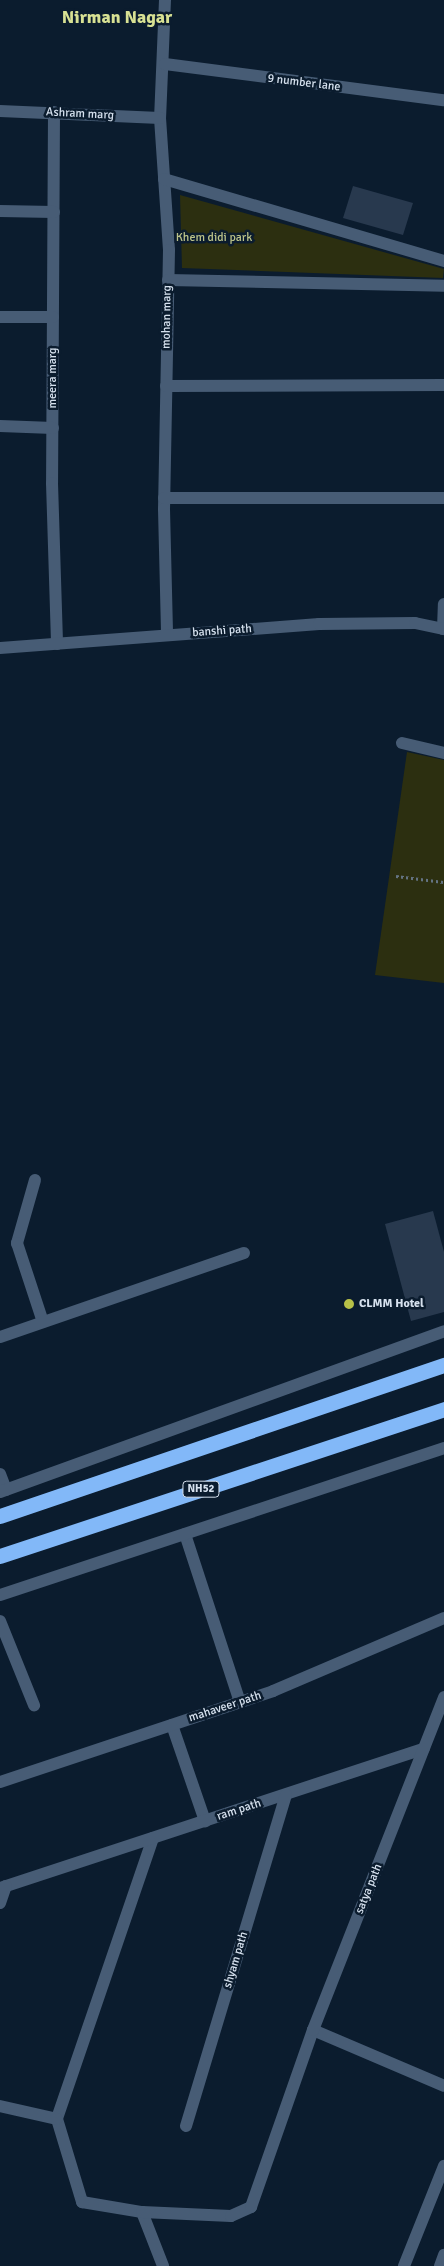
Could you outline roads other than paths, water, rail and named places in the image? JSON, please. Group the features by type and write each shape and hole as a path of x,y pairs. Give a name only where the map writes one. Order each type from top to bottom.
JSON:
{"highway":[{"path":"0,1516 444,1364"},
{"name":"NH52","path":"0,1556 444,1409"}],"street":[{"name":"mohan marg","path":"165,0 165,64 160,118 168,280 164,498 168,636"},
{"name":"9 number lane","path":"165,64 444,100"},
{"name":"Ashram marg","path":"0,111 160,118"},
{"name":"meera marg","path":"54,112 53,428 57,644"},
{"path":"164,179 444,261"},
{"path":"0,210 54,212"},
{"path":"168,280 444,286"},
{"path":"0,317 53,317"},
{"path":"166,386 444,385"},
{"path":"0,426 53,428"},
{"path":"164,498 444,498"},
{"path":"443,629 444,604"},
{"name":"banshi path","path":"0,648 319,624 415,623 443,629"},
{"path":"402,743 444,753"},
{"path":"35,1180 17,1242 43,1322"},
{"path":"0,1336 244,1253"},
{"path":"0,1474 3,1491 444,1330"},
{"path":"0,1595 444,1448"},
{"path":"185,1534 240,1702"},
{"name":"mahaveer path","path":"0,1782 240,1702 444,1618"},
{"path":"0,1621 34,1705"},
{"path":"424,1749 444,1697"},
{"path":"172,1725 205,1821"},
{"name":"ram path","path":"3,1887 424,1749"},
{"name":"satya path","path":"56,2119 82,2202 142,2212 231,2216 250,2207 313,2030 424,1749"},
{"name":"shyam path","path":"186,2126 286,1795"},
{"path":"0,2106 56,2119 153,1838"},
{"path":"0,1903 3,1887"},
{"path":"313,2030 444,2086"},
{"path":"404,2266 444,2166"},
{"path":"142,2212 163,2266"},
{"path":"440,2266 444,2255"}],"place":[{"name":"CLMM Hotel","path":"349,1304"}],"district":[{"name":"Nirman Nagar","path":"117,17"}],"park label":[{"name":"Khem didi park","path":"214,238"}]}
